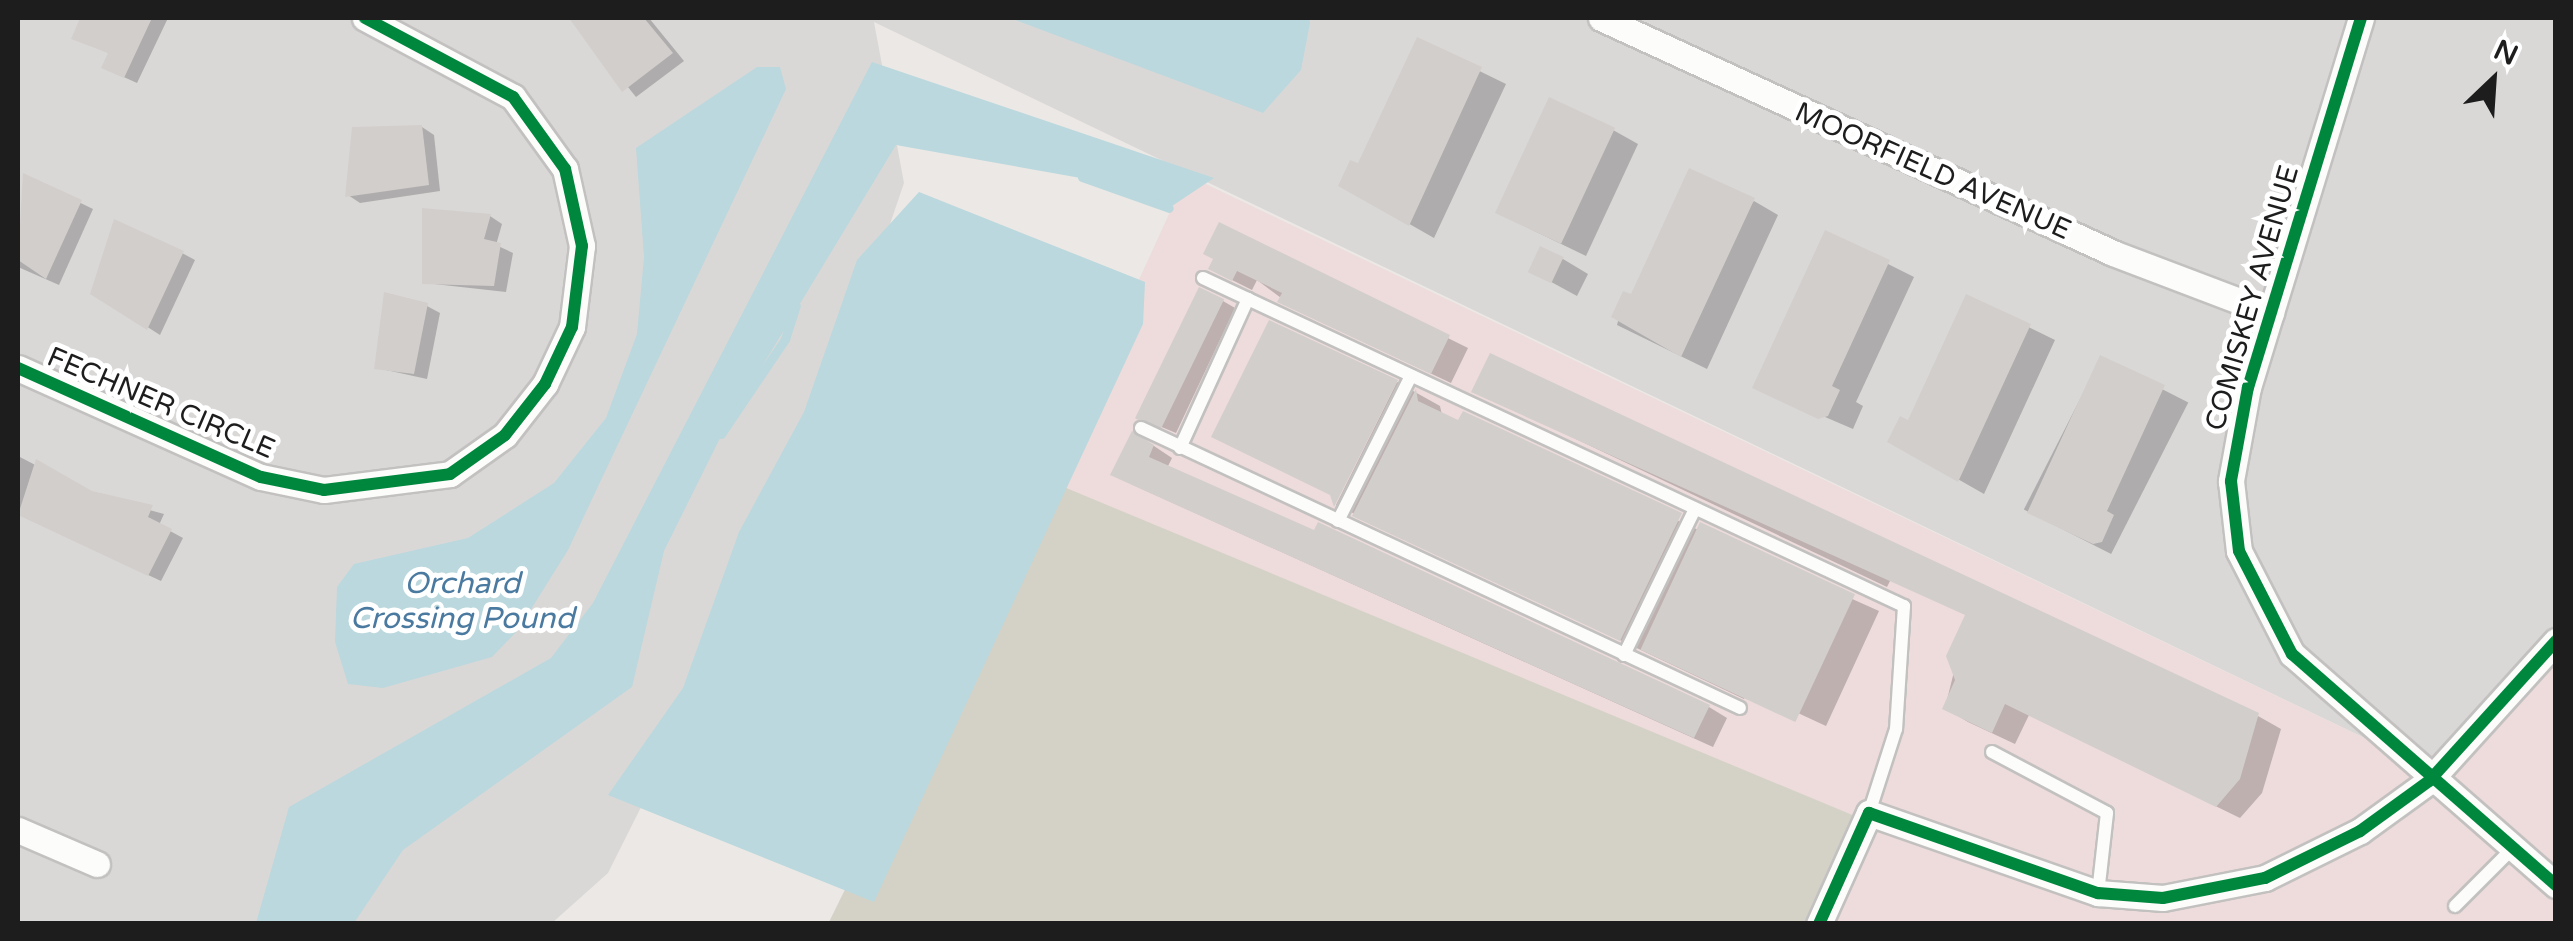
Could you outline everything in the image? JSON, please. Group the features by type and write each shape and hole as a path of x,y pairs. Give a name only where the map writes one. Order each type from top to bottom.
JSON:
{"street":[{"name":"FECHNER CIRCLE","path":"18,368 261,477 324,490 450,474 505,435 545,384 572,327 582,246 565,169 513,96 364,18"},
{"name":"MOORFIELD AVENUE","path":"1601,18 2113,253 2271,313"},
{"name":"COMISKEY AVENUE","path":"2361,18 2271,313 2231,481 2247,576 2292,654 2429,781 2556,885"},
{"path":"1820,924 1869,813 2098,893 2198,895 2265,878 2360,831 2429,781 2556,641"},
{"path":"18,830 97,864"}],"lane":[{"path":"1203,278 1904,606 1896,729 1869,813"},
{"path":"1180,448 1248,300"},
{"path":"1338,521 1411,376"},
{"path":"1141,428 1740,708"},
{"path":"1624,654 1695,509"},
{"path":"1992,752 2107,813 2098,893"},
{"path":"2456,906 2512,849"}],"shaded area":[{"path":"18,18 2555,18 2555,628 2427,768 874,22 904,183 798,494 608,873 552,923 18,923"},
{"path":"1187,175 2427,768 2429,793 2555,898 2555,923 1829,923 1047,480"},
{"path":"1047,480 1874,824 1829,923 828,924"},
{"path":"2555,651 2555,874 2441,780"}],"water":[{"path":"1010,18 1309,18 1310,23 1301,70 1263,113"},
{"path":"872,62 1214,178 1169,208 1092,180 896,145 726,426 664,551 632,687 403,850 354,923 256,923 289,807 551,658 593,603"},
{"name":"Orchard Crossing Pound","path":"757,67 780,67 786,89 568,550 518,630 492,657 383,688 348,684 335,642 337,587 354,564 468,538 554,483 606,418 637,334 644,257 636,148"},
{"path":"919,192 1145,282 1143,324 874,902 608,795 683,688 739,532 804,412 857,260"}],"building":[{"path":"80,18 152,18 124,78 101,68 108,53 71,39"},
{"path":"569,18 644,18 673,53 622,92"},
{"path":"1417,37 1482,67 1409,226 1338,186 1350,160 1358,163"},
{"path":"1549,97 1615,128 1561,244 1495,213"},
{"path":"422,125 429,185 345,197 352,127"},
{"path":"1689,168 1755,198 1681,357 1611,317 1623,291 1631,294"},
{"path":"23,173 82,200 46,279 18,260"},
{"path":"422,208 491,214 484,239 501,243 494,286 422,284"},
{"path":"114,219 184,251 147,330 90,294"},
{"path":"1219,222 1450,335 1431,374 1277,302 1282,293 1237,271 1232,281 1208,269 1213,259 1203,254"},
{"path":"1825,230 1890,260 1832,386 1840,390 1828,416 1818,419 1752,388"},
{"path":"1540,246 1564,257 1551,283 1528,272"},
{"path":"1199,287 1224,299 1160,430 1135,418"},
{"path":"384,292 428,303 414,374 374,369"},
{"path":"1966,294 2031,324 1958,482 1887,442 1900,416 1908,420"},
{"path":"1269,320 1398,380 1334,507 1330,495 1211,437"},
{"path":"1490,353 2259,713 2240,779 2216,807 2005,704 1992,733 1942,709 1955,680 1946,656 1965,615 1471,392"},
{"path":"2100,355 2165,385 2107,511 2114,515 2102,542 2093,544 2027,513"},
{"path":"1416,389 1418,401 1458,420 1463,411 1682,513 1620,641 1352,516"},
{"path":"1132,431 1154,445 1149,457 1314,530 1318,522 1710,705 1694,738 1110,475"},
{"path":"36,459 92,491 153,505 148,517 172,529 148,576 18,515"},
{"path":"1700,522 1855,594 1795,722 1640,650"}],"waterway":[{"path":"1082,177 1169,208"},
{"path":"721,434 785,339 796,306"}],"cycle path":[{"path":"18,368 261,477 324,490 450,474 505,435 545,384 572,327 582,246 565,169 513,97 365,18"},
{"path":"2361,18 2248,387 2231,481 2239,551 2292,654 2556,885"},
{"path":"1819,924 1869,813 2098,893 2163,898 2265,878 2360,831 2429,781 2556,641"}]}
